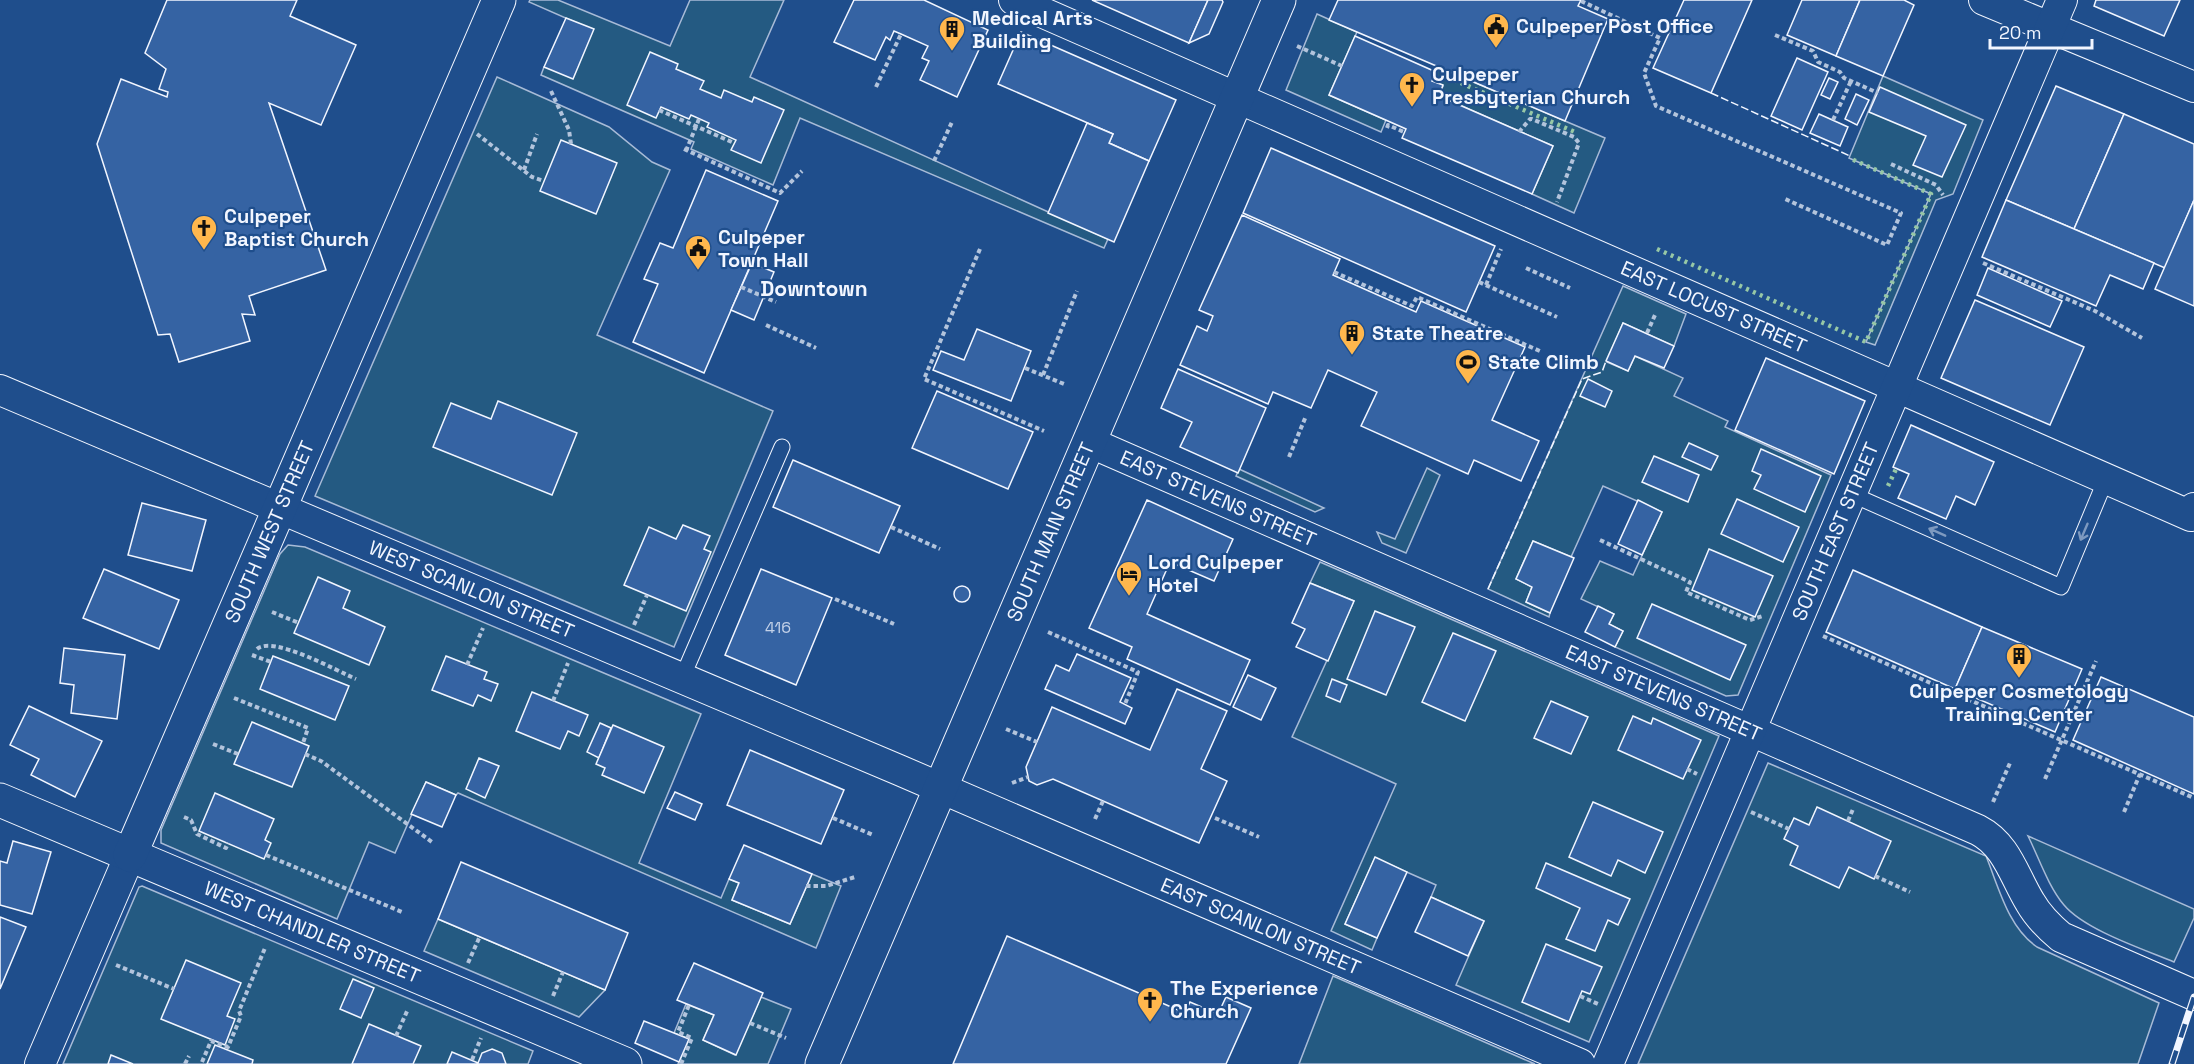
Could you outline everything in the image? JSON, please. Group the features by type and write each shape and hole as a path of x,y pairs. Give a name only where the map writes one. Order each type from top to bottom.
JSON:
{"street":[{"name":"SOUTH WEST STREET","path":"40,1064 499,0"},
{"name":"EAST LOCUST STREET","path":"1014,0 2106,478 2192,512"},
{"name":"SOUTH MAIN STREET","path":"822,1064 1279,0"},
{"path":"1984,0 2194,87"},
{"name":"SOUTH EAST STREET","path":"1608,1064 2062,0"},
{"name":"WEST SCANLON STREET","path":"0,390 941,788"},
{"name":"EAST STEVENS STREET","path":"1089,442 1987,835 2002,849 2035,909 2046,924 2061,937 2194,995"},
{"name":"EAST SCANLON STREET","path":"941,788 1580,1064"},
{"name":"WEST CHANDLER STREET","path":"0,800 625,1064"}],"lane":[{"path":"682,678 782,447"},
{"path":"1851,494 2061,587 2106,478"}],"path":[{"path":"1581,1 1660,38 1644,73 1656,106 1901,213 1887,245 1783,198"},
{"path":"876,87 901,34"},
{"path":"1775,35 1813,51 1818,62 1840,72 1844,78 1878,93"},
{"path":"1297,46 1342,66"},
{"path":"1833,120 1851,81"},
{"path":"551,91 569,130 572,144"},
{"path":"659,110 734,143"},
{"path":"699,119 685,150 780,193 802,171"},
{"path":"1519,132 1532,119 1574,137 1580,142 1553,211"},
{"path":"934,161 952,122"},
{"path":"524,171 537,134"},
{"path":"480,136 532,177 544,182"},
{"path":"1891,164 1939,187 1946,201"},
{"path":"1486,285 1505,240"},
{"path":"980,249 924,379 1044,430"},
{"path":"1974,259 2095,311 2142,338"},
{"path":"1526,268 1570,288"},
{"path":"1334,272 1412,306 1417,297 1542,352"},
{"path":"1479,282 1557,317"},
{"path":"741,287 776,302"},
{"path":"1043,375 1077,291"},
{"path":"766,325 816,348"},
{"path":"1025,368 1064,384"},
{"path":"1289,457 1306,416"},
{"path":"891,527 940,549"},
{"path":"1600,540 1690,582 1686,592 1739,615 1754,620 1768,611"},
{"path":"631,633 647,595"},
{"path":"835,599 894,624"},
{"path":"263,608 299,623"},
{"path":"467,665 486,619"},
{"path":"1048,632 1138,672 1125,704"},
{"path":"1816,633 2194,798"},
{"path":"254,655 258,647 264,645 291,650 356,679"},
{"path":"553,701 572,654"},
{"path":"2045,779 2096,661"},
{"path":"227,695 308,728 303,743"},
{"path":"1006,729 1037,742"},
{"path":"207,742 238,754"},
{"path":"305,754 321,761 432,842"},
{"path":"1989,811 2010,763"},
{"path":"2124,812 2140,774"},
{"path":"1095,821 1103,801"},
{"path":"1742,807 1789,829"},
{"path":"175,813 191,820 197,834 226,848 228,843"},
{"path":"833,818 873,835"},
{"path":"1215,818 1259,837"},
{"path":"266,855 402,912"},
{"path":"1875,876 1910,892"},
{"path":"806,886 826,886 855,877"},
{"path":"464,972 480,936"},
{"path":"202,1062 211,1041 228,1047 241,1016 239,1011 266,947"},
{"path":"113,963 174,988"},
{"path":"552,998 563,972"},
{"path":"1580,996 1608,1008"},
{"path":"681,1064 692,1038 678,1032 689,1005"},
{"path":"396,1036 409,1007"},
{"path":"750,1023 786,1038"},
{"path":"472,1060 481,1038"},
{"path":"185,1064 189,1056"}],"shaded area":[{"path":"530,0 558,0 670,46 690,0 784,0 750,77 1108,239 1104,248 800,118 773,185 691,149 694,142 541,75 544,67 593,30 529,2"},
{"path":"1317,14 1357,32 1329,95 1386,120 1381,132 1286,90"},
{"path":"1438,67 1605,138 1574,213 1532,194 1553,146 1439,96 1443,86 1432,81"},
{"path":"1883,76 1983,120 1953,194 1936,200 1875,345 1866,342 1931,194 1849,158"},
{"path":"497,77 609,127 652,162 670,170 597,335 773,411 674,647 315,496"},
{"path":"1623,286 1686,314 1674,346 1623,323 1607,362 1628,371 1635,356 1683,378 1674,396 1728,421 1725,427 1831,475 1738,695 1726,696 1615,647 1623,631 1609,624 1614,614 1581,599 1600,561 1633,575 1662,512 1603,486 1571,557 1533,541 1516,579 1532,587 1526,602 1550,613 1549,617 1488,589"},
{"path":"1427,468 1440,475 1406,553 1382,543 1377,532 1395,539"},
{"path":"1239,469 1324,508 1315,512 1236,476"},
{"path":"288,545 305,547 701,714 639,863 721,898 729,879 739,883 732,900 790,924 812,874 841,886 816,948 458,793 456,795 426,782 395,853 369,842 337,919 161,843 161,830 280,554"},
{"path":"1320,562 1719,736 1589,1042 1456,985 1484,921 1431,897 1436,885 1375,858 1345,924 1377,938 1372,950 1331,931 1396,784 1292,737 1354,601 1310,583"},
{"path":"1768,763 1986,856 2006,906 2027,939 2037,947 2159,1003 2138,1064 1638,1064"},
{"path":"2028,836 2194,909 2194,918 2174,962 2100,931 2073,914 2053,889"},
{"path":"142,886 533,1051 528,1064 63,1064 139,887"},
{"path":"438,919 605,990 579,1017 424,951"},
{"path":"1333,976 1535,1064 1299,1064"},
{"path":"761,997 791,1009 768,1064 678,1064 689,1039 674,1033 686,1004 714,1015 703,1040 735,1055"}],"building":[{"path":"167,0 297,0 290,16 356,45 321,125 269,103 326,270 249,296 255,315 242,314 250,341 179,362 170,334 158,335 97,144 121,79 167,97 168,92 159,89 166,69 145,53"},
{"name":"Medical Arts Building","path":"854,0 924,0 988,30 957,97 920,80 929,61 922,58 928,46 894,31 890,40 886,37 875,60 834,42"},
{"path":"1092,0 1208,0 1189,43"},
{"path":"1208,0 1222,0 1223,2 1209,34 1189,43"},
{"name":"Culpeper Post Office","path":"1338,0 1581,0 1578,6 1608,19 1565,121 1329,20"},
{"path":"1684,0 1752,0 1711,93 1653,68"},
{"path":"1802,0 1860,0 1836,56 1787,35"},
{"path":"1860,0 1904,0 1914,5 1883,76 1836,56"},
{"path":"2096,0 2180,0 2164,36 2094,6"},
{"path":"566,18 594,29 573,79 544,67"},
{"path":"1021,32 1176,100 1149,161 1109,143 1113,134 998,84"},
{"name":"Culpeper Presbyterian Church","path":"1355,36 1436,72 1432,81 1443,85 1439,96 1553,146 1532,194 1402,138 1406,129 1329,95"},
{"path":"650,52 678,64 676,69 704,81 700,89 721,98 724,90 752,102 754,97 784,110 761,163 731,150 736,140 707,127 709,123 691,115 689,119 661,107 656,118 627,105"},
{"path":"1797,58 1828,72 1802,130 1771,116"},
{"path":"1829,78 1838,82 1830,99 1821,95"},
{"path":"2056,86 2124,114 2074,229 2006,200"},
{"path":"1880,87 1966,125 1942,177 1913,165 1926,136 1869,112"},
{"path":"1856,94 1869,100 1857,125 1845,119"},
{"path":"1819,114 1848,127 1840,146 1810,133"},
{"path":"2124,114 2194,144 2194,200 2165,268 2074,229"},
{"path":"1087,123 1113,134 1109,143 1149,161 1114,242 1048,213"},
{"path":"561,140 617,163 596,214 540,191"},
{"path":"1271,148 1495,246 1466,312 1243,213"},
{"name":"Culpeper Town Hall","path":"706,170 778,201 704,373 633,342 658,284 644,279 660,243 673,248"},
{"path":"2006,200 2154,263 2143,289 2110,275 2096,306 1982,257"},
{"path":"2194,200 2194,306 2155,289"},
{"name":"State Theatre","path":"1242,215 1340,259 1333,275 1416,312 1421,301 1525,347 1492,420 1539,441 1521,481 1474,460 1468,474 1361,426 1377,392 1328,370 1311,408 1273,392 1268,404 1180,365 1197,326 1207,331 1213,316 1199,310"},
{"path":"752,263 774,272 754,320 731,310"},
{"path":"1988,268 2062,301 2050,327 1977,295"},
{"path":"1975,300 2084,347 2050,425 1941,378"},
{"path":"1623,323 1674,346 1664,368 1635,356 1628,371 1606,361"},
{"path":"977,329 1031,351 1011,401 933,370 941,351 964,360"},
{"path":"1766,358 1865,401 1834,474 1735,430"},
{"path":"1178,369 1266,408 1238,473 1180,447 1192,422 1161,408"},
{"path":"1588,379 1612,391 1605,407 1580,396"},
{"path":"937,391 1033,432 1008,489 912,448"},
{"path":"498,401 577,433 552,495 433,447 451,403 491,419"},
{"path":"1911,425 1994,462 1975,505 1956,496 1946,519 1898,498 1909,474 1893,467"},
{"path":"1689,443 1718,456 1711,470 1682,457"},
{"path":"1761,449 1821,476 1805,512 1754,489 1761,475 1752,471"},
{"path":"1654,456 1699,475 1688,502 1642,482"},
{"path":"793,460 900,506 879,553 773,507"},
{"path":"1737,499 1799,527 1783,562 1721,534"},
{"name":"Lord Culpeper Hotel","path":"1147,500 1233,539 1214,581 1170,562 1147,614 1250,660 1230,705 1127,659 1132,647 1089,628"},
{"path":"1638,500 1662,512 1642,555 1618,544"},
{"path":"142,503 206,520 192,571 128,555"},
{"path":"683,525 710,536 704,549 711,552 686,611 624,585 649,527 676,539"},
{"path":"1533,541 1574,558 1550,613 1526,602 1532,587 1516,579"},
{"path":"1709,549 1773,576 1755,617 1692,590"},
{"path":"104,569 179,600 159,649 83,618"},
{"path":"761,569 832,598 796,685 725,655"},
{"path":"1853,570 1982,627 1955,689 1826,632"},
{"path":"318,577 350,591 343,608 385,627 369,665 294,633"},
{"path":"1310,583 1354,601 1328,661 1296,647 1305,629 1292,623"},
{"path":"959,586 965,586 970,594 968,600 959,602 954,597 954,591"},
{"path":"1652,604 1746,645 1730,680 1637,638"},
{"path":"1598,606 1614,614 1609,624 1623,631 1615,647 1585,632"},
{"path":"1375,611 1415,627 1386,695 1347,679"},
{"name":"Culpeper Cosmetology Training Center","path":"1982,627 2082,669 2055,732 1955,689"},
{"path":"1453,633 1496,651 1465,721 1422,702"},
{"path":"64,648 125,655 117,719 71,713 74,685 60,683"},
{"path":"1077,654 1131,678 1120,702 1132,708 1125,724 1045,689 1056,665 1069,671"},
{"path":"273,656 349,686 335,720 260,689"},
{"path":"446,656 487,672 484,679 498,684 491,701 478,695 473,706 432,690"},
{"path":"1248,675 1276,688 1261,720 1233,707"},
{"path":"2101,677 2194,717 2194,794 2073,740"},
{"path":"1332,679 1347,685 1340,702 1326,696"},
{"path":"1177,689 1227,711 1201,769 1227,781 1199,843 1053,779 1037,785 1029,781 1026,767 1052,707 1150,750"},
{"path":"532,692 588,715 579,736 568,731 560,749 516,731"},
{"path":"1551,701 1588,717 1571,754 1534,738"},
{"path":"29,706 102,741 75,797 31,775 39,759 10,745"},
{"path":"1633,716 1651,724 1653,718 1701,740 1683,779 1618,750"},
{"path":"252,722 309,746 292,787 234,764"},
{"path":"600,723 611,728 599,758 587,752"},
{"path":"613,725 664,747 644,793 602,775 605,768 596,764"},
{"path":"750,750 844,790 821,844 727,805"},
{"path":"479,758 499,766 485,798 466,789"},
{"path":"426,782 456,795 442,827 411,814"},
{"path":"675,792 702,804 695,820 667,808"},
{"path":"215,793 274,819 265,840 271,843 264,859 199,831"},
{"path":"1593,802 1663,832 1645,873 1618,860 1611,876 1569,857"},
{"path":"1817,807 1891,841 1874,879 1849,867 1839,888 1790,865 1798,846 1784,839 1794,818 1809,825"},
{"path":"13,841 51,852 32,914 0,905 0,861 7,863"},
{"path":"744,845 812,874 790,924 732,900 739,883 729,879"},
{"path":"1375,857 1407,872 1377,938 1345,924"},
{"path":"461,862 628,933 605,990 438,919"},
{"path":"1546,863 1630,899 1618,925 1608,920 1595,951 1566,939 1580,908 1536,888"},
{"path":"1431,897 1484,921 1468,956 1415,932"},
{"path":"0,917 26,927 0,989"},
{"path":"1007,936 1185,1013 1190,1002 1218,1014 1226,997 1251,1008 1226,1064 953,1064"},
{"path":"1546,944 1602,967 1590,994 1582,991 1569,1022 1522,1002"},
{"path":"186,960 241,983 227,1016 235,1019 225,1045 161,1019"},
{"path":"694,963 763,993 736,1055 703,1040 714,1015 677,1000"},
{"path":"353,979 374,988 361,1018 340,1009"},
{"path":"644,1021 689,1039 679,1062 635,1043"},
{"path":"369,1024 421,1046 413,1064 352,1064"},
{"path":"215,1045 253,1060 252,1064 207,1064"},
{"path":"492,1049 502,1053 506,1064 447,1064 452,1052 478,1063 482,1053"},
{"path":"111,1055 133,1064 108,1064"}],"railway":[{"path":"2172,1064 2194,997"}],"hedge":[{"path":"1447,77 1575,132"},
{"path":"1657,249 1866,342 1931,194 1849,158"},
{"path":"1888,486 1896,469"}],"fence":[{"path":"1711,93 1850,156"},
{"path":"1488,589 1582,379 1602,372 1606,361"}],"place":[{"name":"Culpeper Post Office","path":"1496,49"},
{"name":"Medical Arts Building","path":"952,52"},
{"name":"Culpeper Presbyterian Church","path":"1412,108"},
{"name":"Culpeper Baptist Church","path":"204,251"},
{"name":"Culpeper Town Hall","path":"698,271"},
{"name":"State Theatre","path":"1352,356"},
{"name":"State Climb","path":"1468,385"},
{"name":"Lord Culpeper Hotel","path":"1129,597"},
{"name":"Culpeper Cosmetology Training Center","path":"2019,679"},
{"name":"The Experience Church","path":"1150,1023"}],"district":[{"name":"Downtown","path":"814,289"}]}
